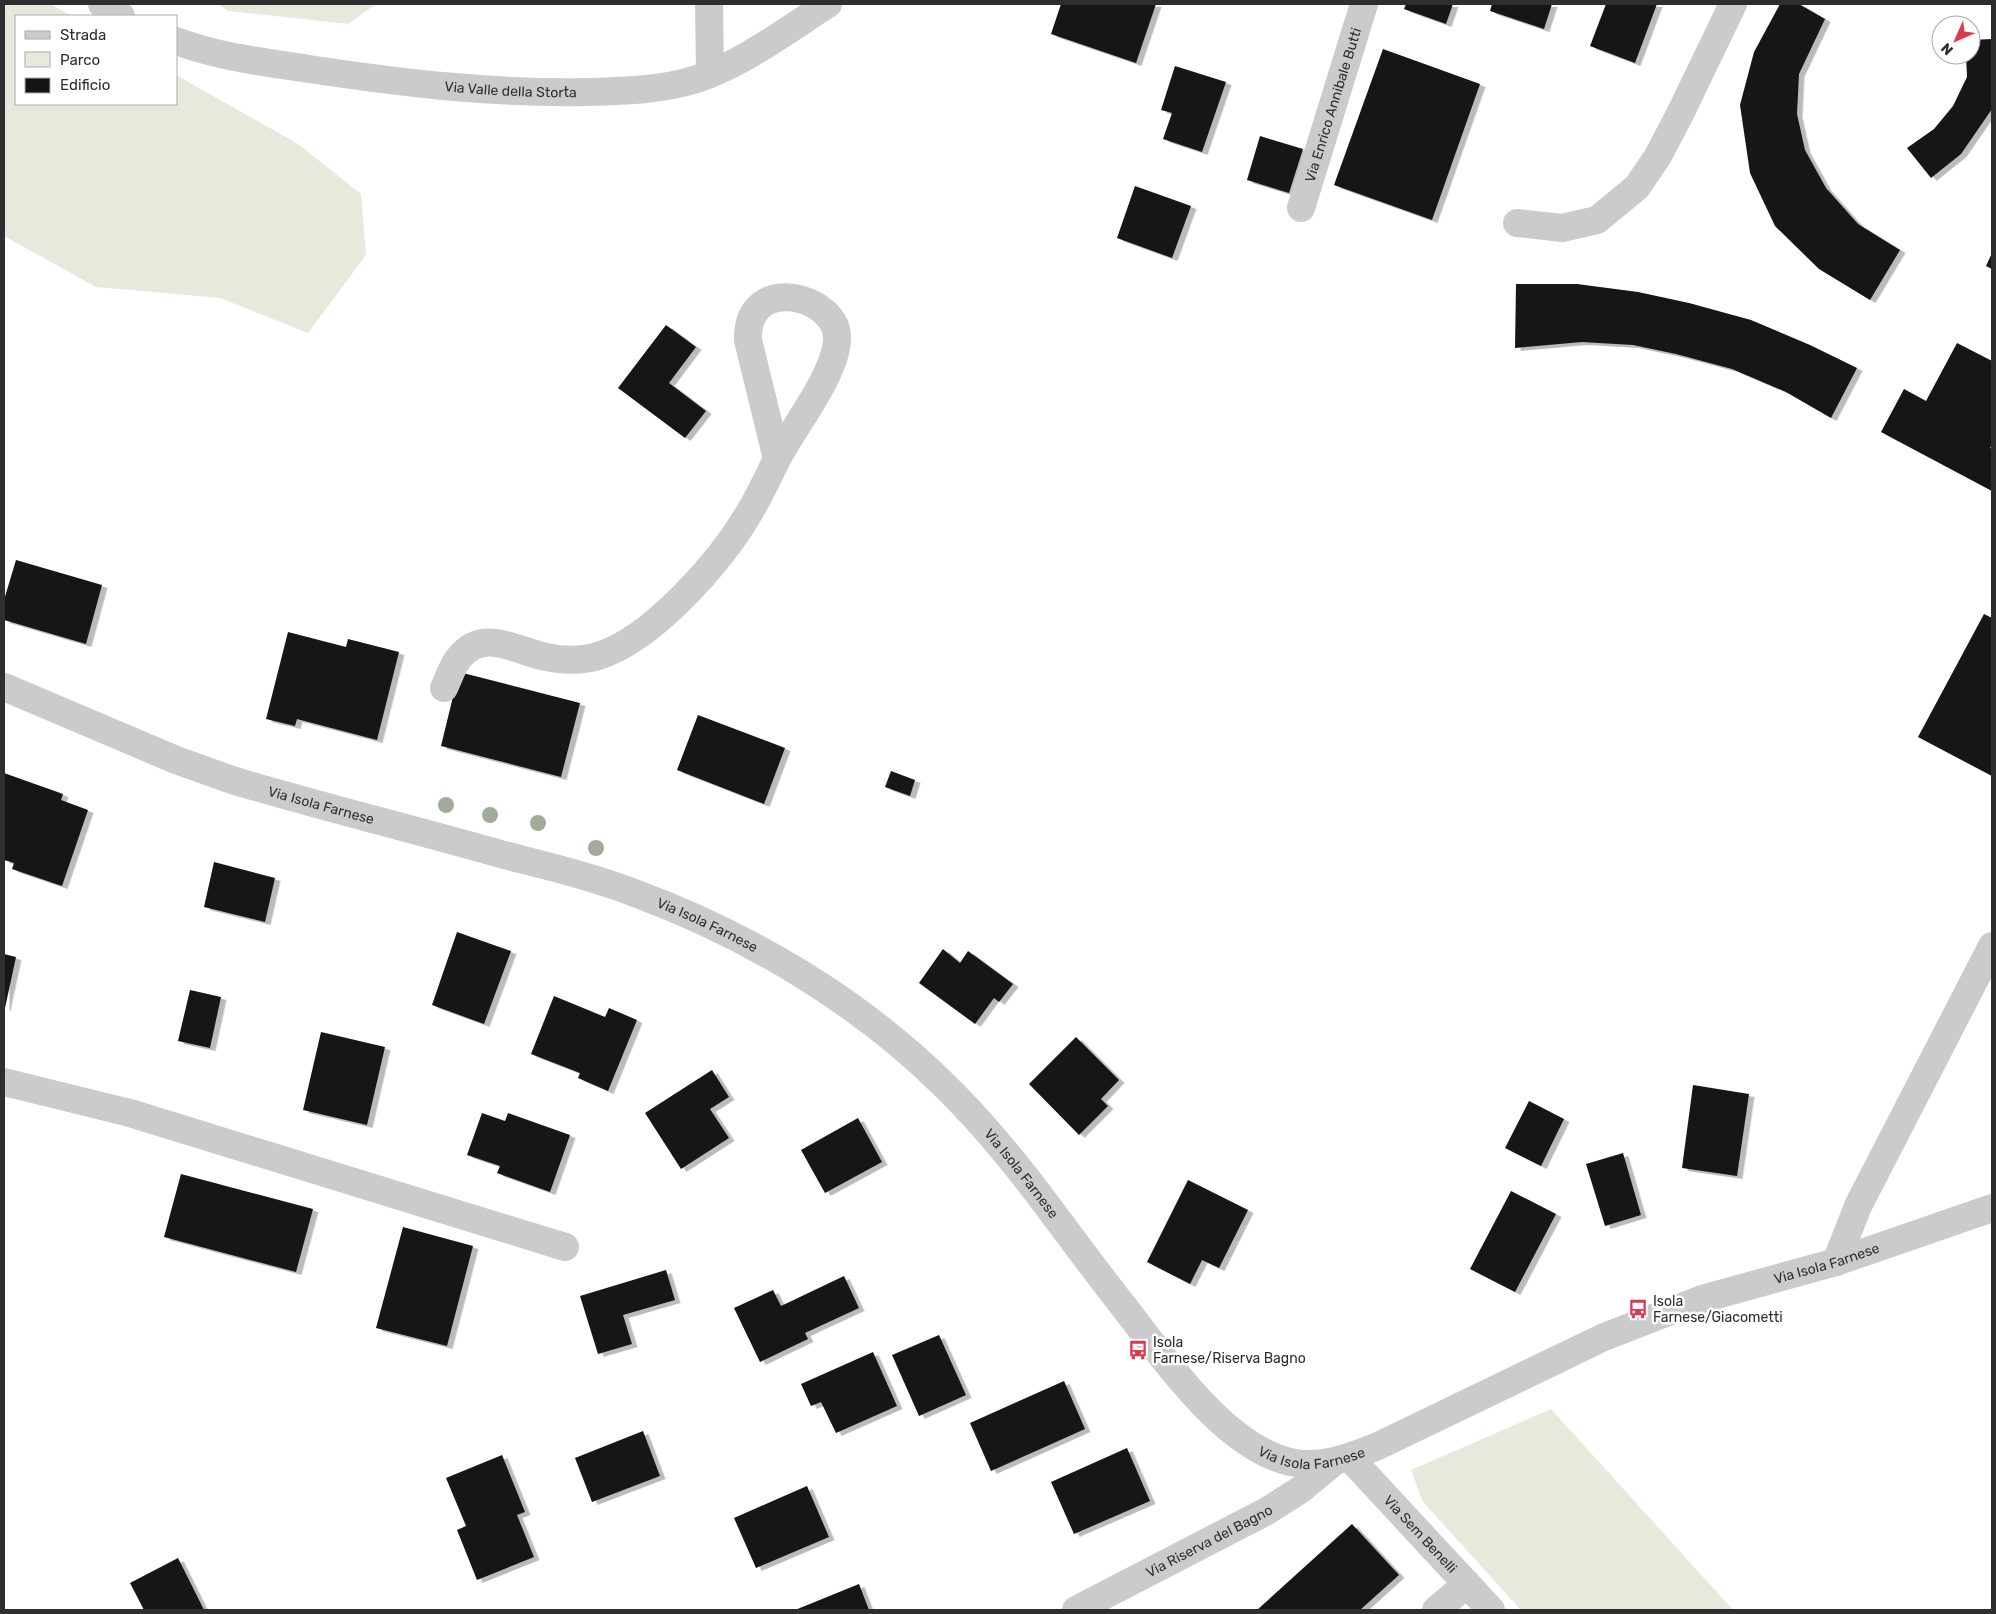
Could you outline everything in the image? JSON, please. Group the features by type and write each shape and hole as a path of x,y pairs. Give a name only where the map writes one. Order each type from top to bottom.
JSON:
{"street":[{"path":"102,4 119,15"},
{"path":"708,4 710,74"},
{"name":"Via Valle della Storta","path":"178,42 228,56 372,78 496,90 554,92 645,90 672,86 710,74 752,52 828,4"},
{"name":"Via Enrico Annibale Butti","path":"1301,208 1364,4"},
{"path":"1517,223 1562,228 1597,220 1637,187 1658,156 1733,4"},
{"path":"444,688 460,657 478,643 490,641 545,657 580,660 613,651 630,641 675,604 733,537 764,488 777,459 827,373 837,340 829,319 819,309 798,297 772,298 761,305 753,315 748,328 748,340 777,459"},
{"name":"Via Isola Farnese","path":"4,687 176,760 235,781 628,890 729,934 801,974 880,1029 946,1087 1024,1175 1163,1356 1204,1403 1231,1429 1257,1448 1290,1462 1312,1464 1342,1459 1385,1442 1604,1337 1702,1299 1836,1262 1992,1208"},
{"path":"1836,1262 1858,1206 1992,946"},
{"path":"4,1082 130,1113 565,1247"},
{"name":"Via Sem Benelli","path":"1342,1459 1491,1610"},
{"name":"Via Riserva del Bagno","path":"1076,1610 1267,1511 1300,1490 1342,1459"},
{"path":"1436,1610 1467,1584"}],"green space":[{"path":"4,4 50,4 70,15 15,15 15,105 178,105 178,76 298,144 361,194 366,255 308,333 220,298 96,287 4,236"},
{"path":"218,4 376,4 348,24 228,11"},
{"path":"1551,1409 1733,1610 1521,1610 1423,1502 1411,1470"}],"building":[{"path":"1061,4 1156,4 1136,63 1051,34"},
{"path":"1406,4 1453,4 1446,24 1404,9"},
{"path":"1492,4 1552,4 1544,29 1490,11"},
{"path":"1606,4 1657,4 1635,63 1590,46"},
{"path":"1780,4 1799,4 1825,19 1799,74 1797,114 1805,150 1826,188 1858,224 1900,250 1870,300 1819,269 1775,226 1750,173 1740,105 1754,52"},
{"path":"1992,39 1992,109 1961,154 1931,178 1907,148 1934,129 1953,106 1967,77 1966,65 1981,65 1981,40"},
{"path":"1383,49 1480,84 1432,220 1334,185"},
{"path":"1175,66 1226,82 1202,152 1163,139 1172,113 1161,110"},
{"path":"1260,136 1303,149 1289,193 1247,180"},
{"path":"1135,186 1191,206 1172,258 1117,238"},
{"path":"1992,253 1992,269 1986,266"},
{"path":"1516,284 1577,284 1638,292 1689,303 1751,320 1810,345 1857,368 1831,418 1786,392 1732,369 1676,354 1633,345 1582,342 1515,348"},
{"path":"666,325 696,347 669,383 706,411 685,438 618,388"},
{"path":"1957,343 1992,361 1992,444 1990,448 1992,449 1992,491 1881,432 1904,389 1926,401"},
{"path":"16,560 102,585 86,644 4,620 4,600"},
{"path":"1984,614 1992,618 1992,776 1918,737"},
{"path":"288,632 346,647 348,639 399,652 377,740 297,719 295,726 266,719"},
{"path":"459,672 580,703 561,777 441,746"},
{"path":"698,715 785,748 764,804 677,770"},
{"path":"891,771 915,780 910,796 885,787"},
{"path":"4,773 63,794 61,800 88,810 62,886 12,869 14,863 4,860"},
{"path":"214,862 275,878 265,922 204,907"},
{"path":"457,932 511,951 484,1024 432,1005"},
{"path":"943,949 960,963 968,951 1013,984 999,1002 994,998 975,1024 919,983"},
{"path":"4,954 16,957 5,1008 4,1008"},
{"path":"190,990 221,997 210,1048 178,1041"},
{"path":"554,996 605,1017 609,1008 637,1020 608,1091 578,1078 580,1073 531,1054"},
{"path":"321,1032 385,1047 367,1125 303,1110"},
{"path":"1076,1037 1119,1080 1101,1099 1108,1106 1079,1135 1029,1084"},
{"path":"712,1070 729,1097 710,1109 729,1138 681,1169 645,1113"},
{"path":"1693,1085 1749,1094 1737,1176 1682,1168"},
{"path":"1529,1101 1564,1119 1541,1166 1505,1148"},
{"path":"482,1113 505,1121 508,1113 570,1135 550,1192 497,1173 500,1166 467,1155"},
{"path":"858,1118 882,1162 825,1193 801,1150"},
{"path":"1623,1153 1641,1215 1605,1226 1586,1164"},
{"path":"181,1174 313,1209 296,1272 164,1237"},
{"path":"1188,1180 1248,1210 1219,1268 1202,1260 1190,1284 1147,1262"},
{"path":"1511,1191 1556,1214 1515,1292 1470,1269"},
{"path":"403,1227 473,1246 447,1346 376,1328"},
{"path":"666,1270 675,1300 623,1315 632,1344 598,1354 580,1296"},
{"path":"844,1276 859,1308 805,1333 808,1339 760,1362 734,1308 773,1290 781,1306"},
{"path":"939,1335 966,1395 919,1416 892,1355"},
{"path":"873,1352 897,1406 836,1433 821,1402 811,1406 801,1384"},
{"path":"1064,1381 1085,1429 991,1471 970,1423"},
{"path":"643,1431 660,1476 592,1502 575,1458"},
{"path":"1127,1448 1150,1501 1074,1534 1051,1482"},
{"path":"502,1455 525,1512 517,1515 534,1557 477,1580 457,1530 466,1526 446,1478"},
{"path":"807,1486 829,1537 756,1568 734,1518"},
{"path":"1352,1524 1399,1575 1360,1610 1257,1610"},
{"path":"178,1558 204,1610 144,1610 130,1583"},
{"path":"859,1584 869,1610 795,1610"}],"place":[{"name":"Isola Farnese/Giacometti","path":"1638,1309"},
{"name":"Isola Farnese/Riserva Bagno","path":"1138,1350"}]}
